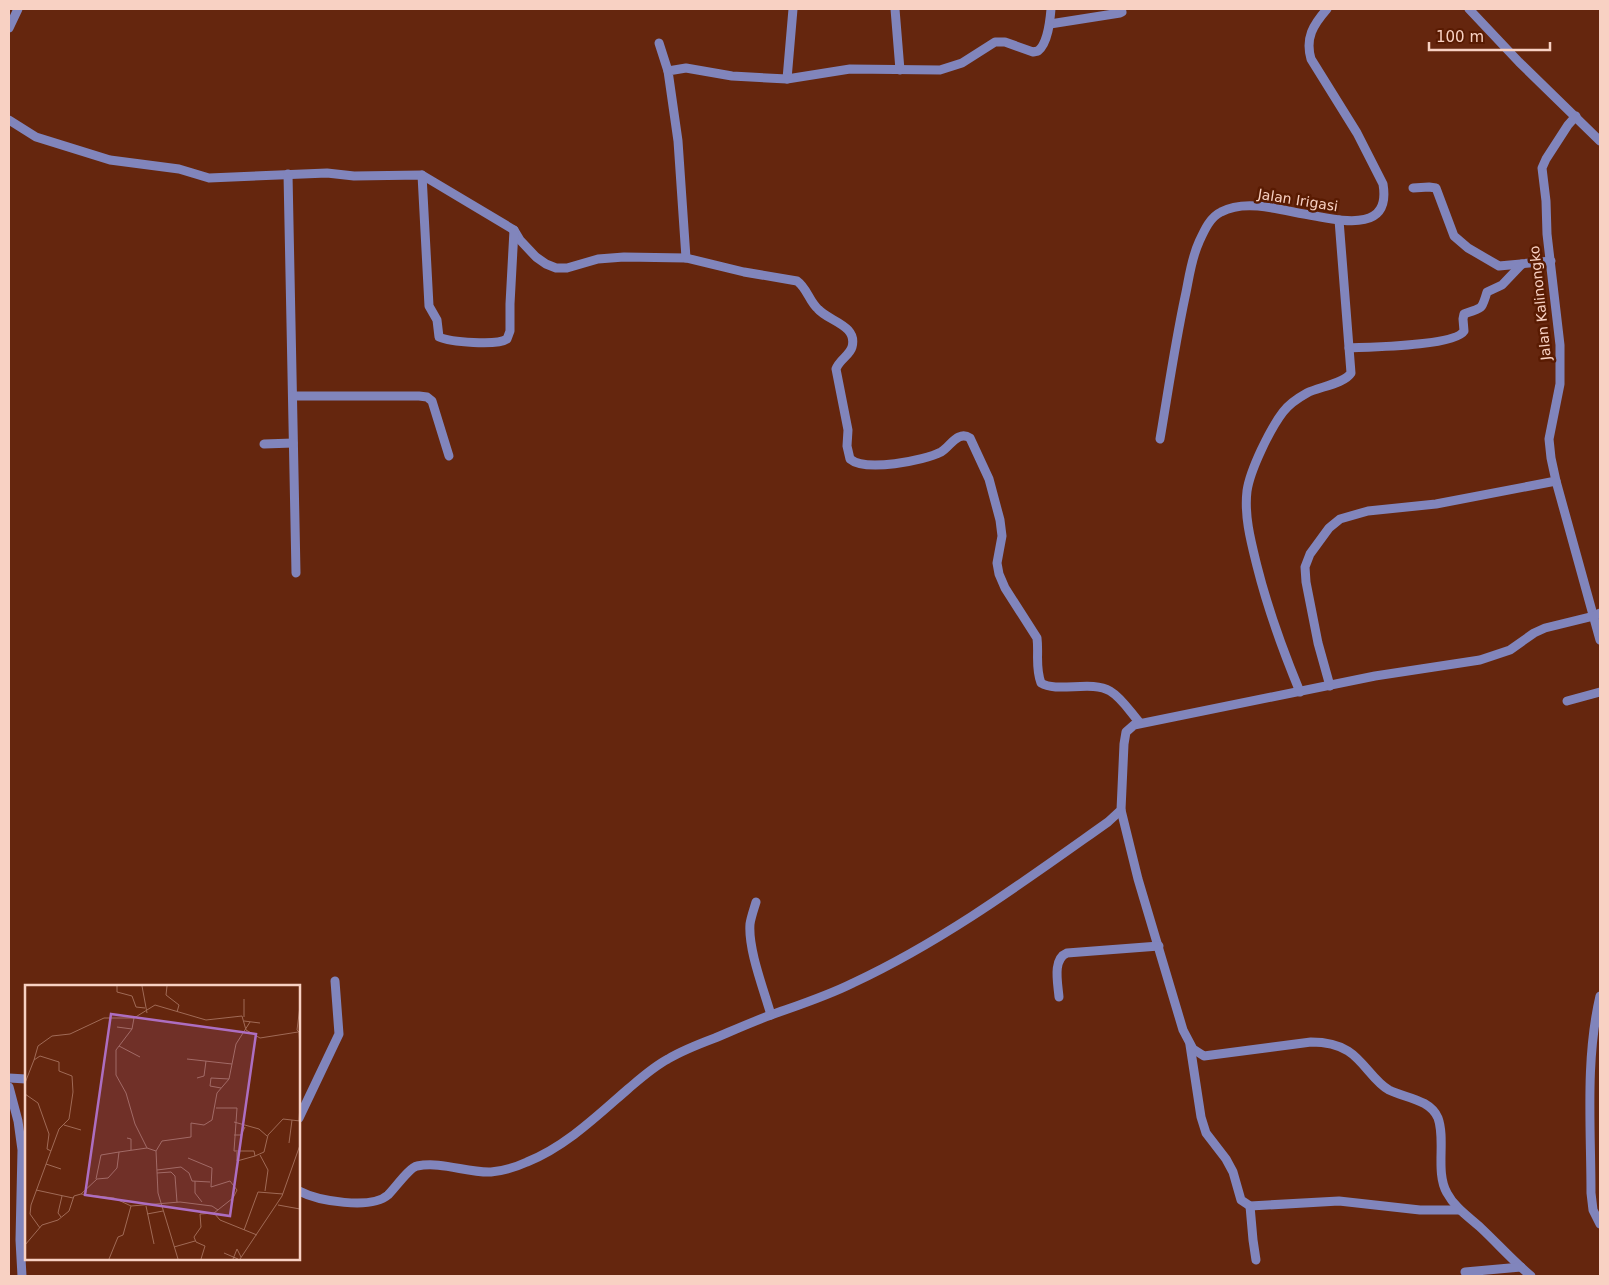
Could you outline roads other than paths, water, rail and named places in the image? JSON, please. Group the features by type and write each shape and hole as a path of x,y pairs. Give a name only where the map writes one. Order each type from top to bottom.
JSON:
{"street":[{"path":"9,28 18,9"},
{"path":"787,80 793,9"},
{"path":"895,9 900,70"},
{"path":"668,71 686,68 732,76 787,80 850,70 933,71 962,62 995,42 1008,43 1038,52 1042,47 1050,24 1052,9"},
{"path":"1050,24 1120,13 1122,12 1121,9"},
{"name":"Jalan Irigasi","path":"1160,440 1175,344 1193,258 1207,226 1216,215 1230,209 1251,206 1355,222 1373,215 1383,205 1384,193 1382,184 1357,132 1311,59 1308,48 1309,36 1327,9"},
{"path":"1469,9 1519,62 1600,141"},
{"path":"659,43 668,71 678,141 686,258"},
{"name":"Jalan Kalinongko","path":"1576,116 1568,124 1542,168 1561,361 1559,391 1549,439 1556,481 1597,614 1600,640"},
{"path":"9,120 36,137 110,160 179,170 209,178 327,173 354,176 422,175 514,230 520,240 536,257 556,268 567,268 598,259 686,258 744,272 797,280 802,284 818,310 842,324 848,330 852,340 852,347 849,353 838,362 836,369 848,430 849,456 851,461 862,464 886,464 919,460 941,452 959,437 967,436 970,438 989,479 1000,520 1002,536 997,563 999,574 1005,588 1037,638 1037,668 1041,682 1049,687 1084,686 1109,690 1140,723"},
{"path":"288,174 296,573"},
{"path":"422,175 429,306 437,320 439,337 448,340 495,343 507,339 510,331 514,230"},
{"path":"1413,188 1429,186 1437,189 1454,236 1462,244 1499,266 1551,261"},
{"path":"1300,692 1269,611 1251,545 1247,491 1257,460 1279,417 1288,407 1308,392 1349,377 1351,371 1339,220"},
{"path":"1349,348 1414,344 1450,340 1458,337 1464,331 1462,319 1464,314 1478,310 1485,302 1487,292 1502,285 1522,264"},
{"path":"292,396 427,397 432,402 449,456"},
{"path":"264,444 294,443"},
{"path":"1330,686 1317,634 1306,582 1305,568 1310,554 1329,528 1340,519 1368,511 1436,504 1556,481"},
{"path":"1531,1276 1482,1229 1459,1210 1446,1193 1440,1128 1434,1112 1426,1104 1384,1087 1349,1052 1329,1043 1302,1042 1204,1056 1193,1049 1183,1030 1138,879 1121,810 1123,750 1126,732 1129,728 1140,723 1374,676 1489,658 1510,650 1544,628 1597,614"},
{"path":"1567,701 1600,692"},
{"path":"300,1192 325,1200 376,1201 386,1196 404,1178 408,1171 416,1166 442,1166 492,1172 526,1163 550,1151 592,1120 645,1074 666,1060 771,1015 830,994 854,983 949,931 1000,899 1108,822 1121,810"},
{"path":"756,902 751,918 750,934 771,1015"},
{"path":"1059,997 1057,970 1059,959 1062,955 1067,953 1158,946"},
{"path":"300,1116 339,1034 335,981"},
{"path":"1600,996 1594,1030 1591,1070 1591,1193 1594,1210 1600,1224"},
{"path":"1190,1044 1201,1117 1206,1133 1226,1159 1233,1172 1241,1200 1250,1206 1339,1202 1420,1210 1459,1210"},
{"path":"9,1078 25,1080"},
{"path":"9,1087 18,1121 22,1150 20,1240 22,1276"},
{"path":"1250,1206 1256,1260"},
{"path":"1466,1272 1521,1268"}]}
